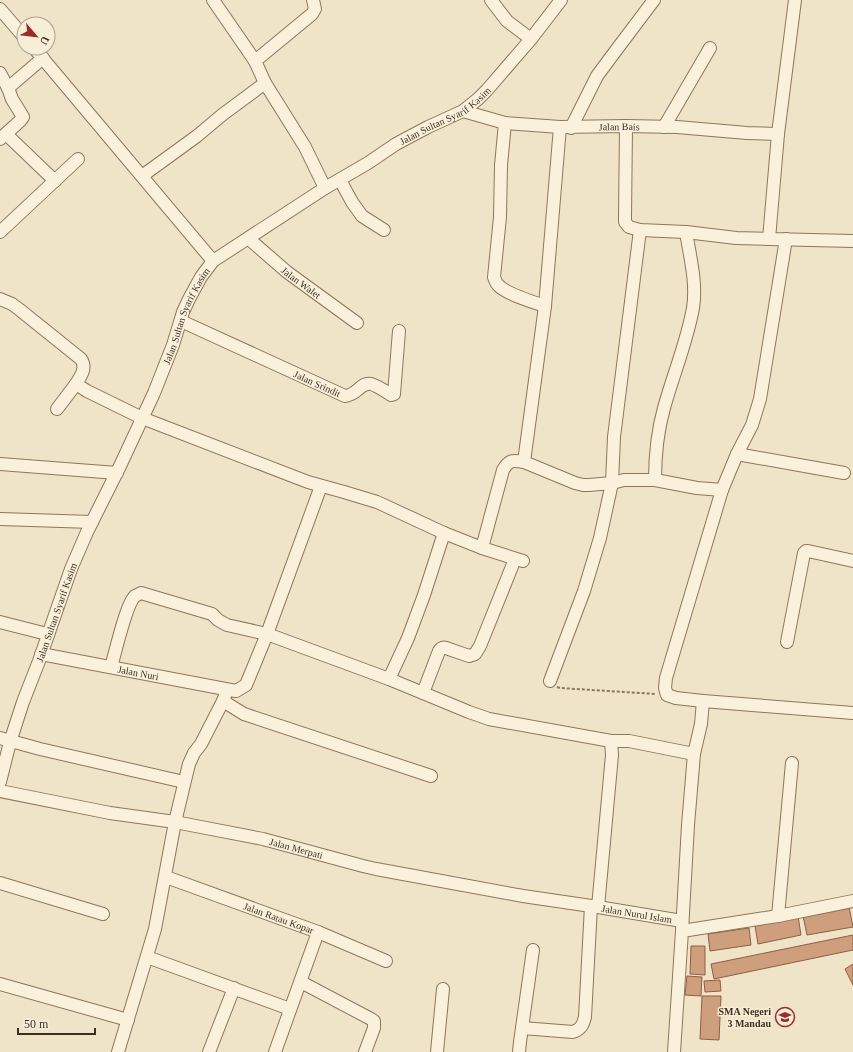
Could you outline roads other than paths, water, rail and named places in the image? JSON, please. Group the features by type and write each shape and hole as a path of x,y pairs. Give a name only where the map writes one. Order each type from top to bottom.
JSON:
{"street":[{"path":"213,0 255,61 265,83 304,148 325,188"},
{"path":"255,61 312,14 315,9 313,0"},
{"path":"491,0 507,21 531,39"},
{"name":"Jalan Sultan Syarif Kasim","path":"0,782 5,740 23,702 71,568 154,393 173,345 183,312 200,277 213,261 249,239 325,188 396,144 463,111 478,99 531,39 561,0"},
{"path":"524,462 545,306 566,128 597,76 654,0"},
{"path":"769,239 778,134 796,0"},
{"path":"0,10 16,27"},
{"path":"664,127 710,48"},
{"path":"8,88 43,58 213,261"},
{"path":"0,73 12,99 23,117 3,137 55,181"},
{"path":"142,176 197,136 222,114 265,83"},
{"name":"Jalan Bais","path":"463,111 505,123 566,128 626,126 664,127 778,134"},
{"path":"505,123 501,165 500,217 494,277 495,281 501,288 545,306"},
{"path":"626,126 625,222 628,227 640,230 686,232 736,238 853,241"},
{"path":"0,232 78,159"},
{"path":"340,180 352,202 362,216 384,230"},
{"path":"550,681 584,591 600,538 612,483 614,437 640,230"},
{"path":"655,480 655,451 658,431 693,307 694,282 686,232"},
{"name":"Jalan Walet","path":"249,239 287,272 357,323"},
{"path":"786,240 760,399 752,425 737,454 722,490 666,678 665,688 667,694 676,698 853,713"},
{"path":"0,299 12,304 20,310 80,359 84,366 84,370 76,384 57,409"},
{"name":"Jalan Srindit","path":"180,320 345,396 350,396 365,384 373,385 392,395 394,394 399,331"},
{"path":"76,384 142,418 308,482 377,502 444,533 482,548 519,560 475,654 469,656 444,647 441,648 423,693"},
{"path":"737,454 844,472"},
{"path":"482,548 503,470 506,464 515,460 524,462 583,485 612,483 624,480 655,480 697,488 722,490"},
{"path":"0,464 117,473"},
{"path":"118,1052 155,929 166,877 175,822 189,764 228,694 246,685 267,634 321,486"},
{"path":"0,519 92,522"},
{"path":"388,679 411,631 444,533"},
{"path":"787,642 804,553 808,551 853,561"},
{"path":"111,667 125,617 131,602 135,596 141,593 212,614 218,620 227,625 267,634 388,679 469,712 489,718 611,741 629,741 694,754"},
{"path":"0,622 47,634"},
{"name":"Jalan Nuri","path":"41,654 111,667 228,694"},
{"path":"228,694 244,714 431,776"},
{"path":"674,1052 688,825 694,754 701,724 703,701"},
{"path":"5,740 184,782"},
{"path":"522,1028 573,1032 583,1025 612,755 611,741"},
{"path":"778,916 792,762"},
{"name":"Jalan Merpati","path":"0,791 110,813 175,822 264,838 369,868 523,896 595,907"},
{"name":"Jalan Ratau Kopar","path":"166,877 318,932 275,1052"},
{"path":"0,883 103,914"},
{"name":"Jalan Nurul Islam","path":"595,907 682,926 778,916 853,901"},
{"path":"318,932 386,960"},
{"path":"519,1052 533,950"},
{"path":"147,957 290,1009"},
{"path":"301,982 374,1021 374,1028 365,1052"},
{"path":"0,984 128,1020"},
{"path":"209,1052 234,988"},
{"path":"437,1052 443,989"}],"place":[{"name":"SMA Negeri 3 Mandau","path":"785,1017"}]}
